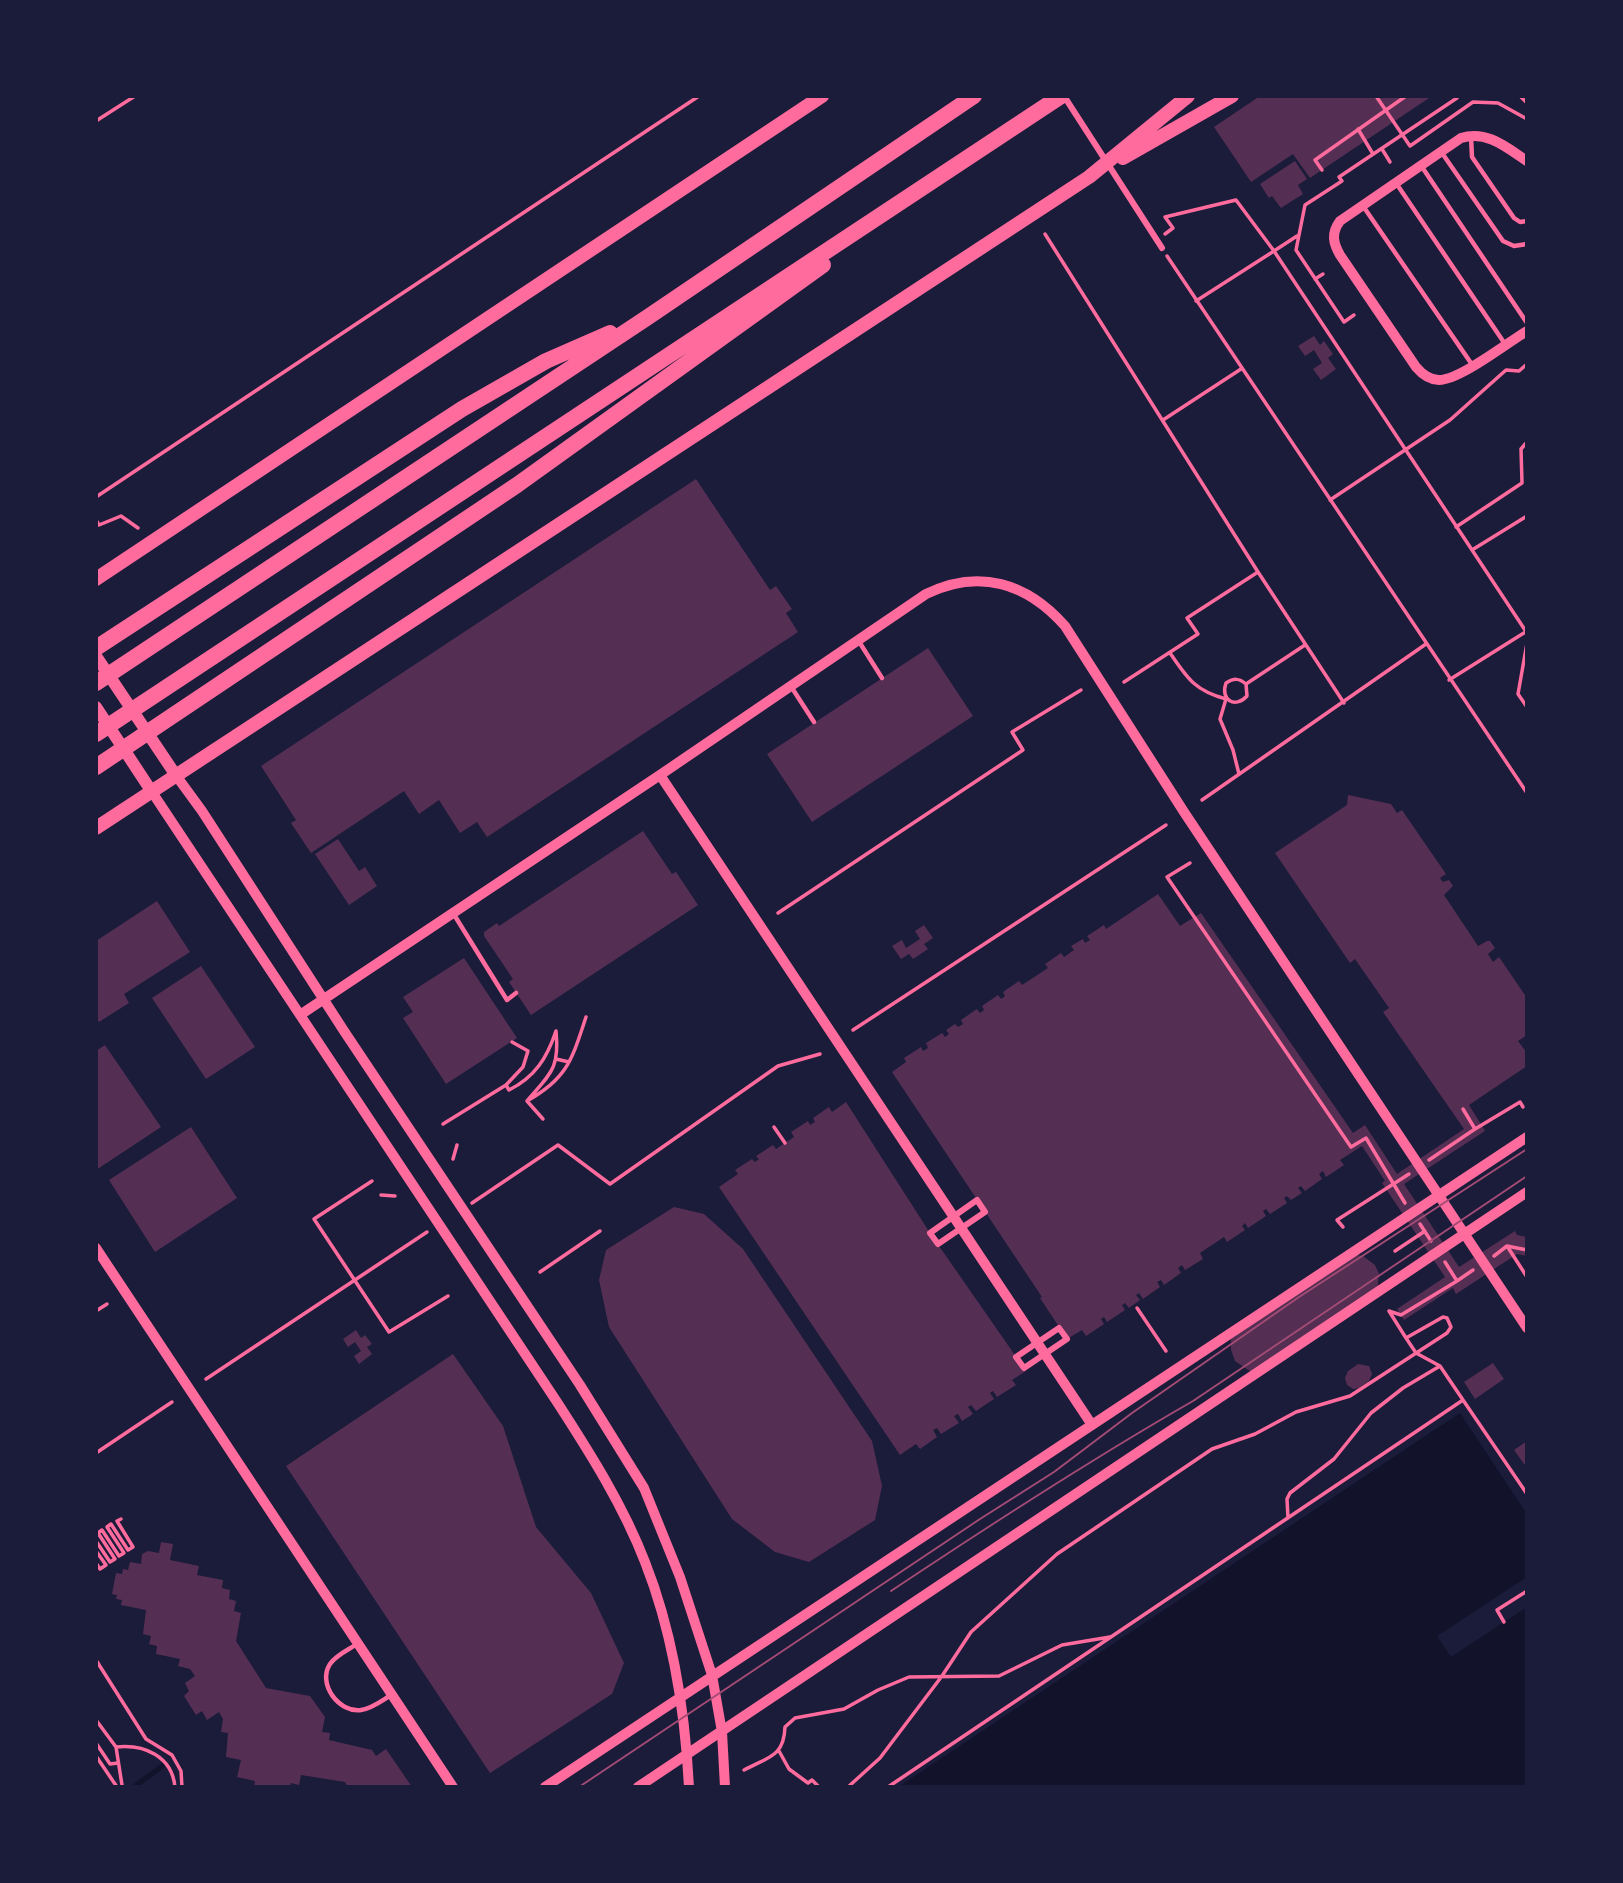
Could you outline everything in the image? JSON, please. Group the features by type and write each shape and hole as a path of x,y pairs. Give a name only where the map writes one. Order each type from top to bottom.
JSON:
{"highway":[{"path":"96,579 822,96"},
{"path":"96,683 648,317 974,96"},
{"path":"96,734 1062,96"},
{"path":"1089,177 1188,96"},
{"path":"96,828 1089,177 1232,96"},
{"path":"96,767 517,485 842,251 889,209"},
{"path":"96,648 462,409 546,361 648,317"}],"main road":[{"path":"96,656 175,774"},
{"path":"96,707 152,792"}],"street":[{"path":"1062,96 1162,248"},
{"path":"1527,161 1494,139 1471,135 1461,138 1340,221 1334,230 1336,248 1416,367 1427,377 1441,380 1458,375 1527,331"},
{"path":"300,1014 660,775 926,594 965,581 1012,587 1034,597 1050,609 1074,640 1184,812 1527,1328"},
{"path":"175,774 580,1385 644,1488 680,1577 712,1675 722,1732 725,1787"},
{"path":"660,775 1092,1425"},
{"path":"152,792 591,1455 626,1519 646,1563 682,1695 689,1787"},
{"path":"545,1787 1527,1137"},
{"path":"638,1787 1527,1192"},
{"path":"977,1200 985,1212 938,1244 930,1233 977,1200"},
{"path":"96,1248 453,1787"},
{"path":"1059,1328 1067,1339 1024,1368 1016,1357 1059,1328"}],"lane":[{"path":"1471,135 1472,158 1514,218 1520,222 1527,221"},
{"path":"1442,152 1503,241 1514,246 1527,244"},
{"path":"1421,166 1527,323"},
{"path":"1396,183 1505,345"},
{"path":"1363,205 1473,366"},
{"path":"857,639 882,678"},
{"path":"790,685 814,722"},
{"path":"452,912 507,1000 516,993"},
{"path":"358,1644 329,1666 327,1684 331,1694 337,1702 352,1710 375,1706 391,1694"}],"path":[{"path":"96,113 98,120 135,96"},
{"path":"96,497 699,96"},
{"path":"1377,96 1410,146 1473,102 1498,103 1527,119"},
{"path":"1322,170 1315,160 1406,96"},
{"path":"1354,315 1343,322 1296,250 1305,205 1342,181 1339,177 1457,98 1456,96"},
{"path":"1520,96 1527,103"},
{"path":"1358,129 1373,154"},
{"path":"1382,149 1390,162"},
{"path":"1173,229 1165,217 1236,200 1274,251 1526,632 1450,680"},
{"path":"1045,234 1344,703"},
{"path":"1195,301 1297,236"},
{"path":"1162,248 1527,793"},
{"path":"1315,279 1323,274"},
{"path":"1330,500 1450,420 1506,370 1519,371 1527,365"},
{"path":"1163,420 1241,369"},
{"path":"1456,527 1522,483 1521,449 1527,442"},
{"path":"96,520 99,525 121,516 138,528"},
{"path":"1472,550 1527,516"},
{"path":"1125,682 1198,634 1187,618 1258,572"},
{"path":"1527,643 1518,694 1527,707"},
{"path":"1246,684 1306,644"},
{"path":"1202,800 1426,644"},
{"path":"1170,653 1189,680 1208,694 1233,704 1242,702 1247,696 1246,684"},
{"path":"1240,774 1220,719 1226,699 1223,691 1226,683 1232,679 1246,684"},
{"path":"778,913 1023,750 1012,732 1081,690"},
{"path":"853,1030 1166,825"},
{"path":"1190,863 1167,877 1351,1147 1366,1138 1392,1185 1406,1204"},
{"path":"527,1101 549,1088 569,1062 576,1050 586,1017"},
{"path":"506,1085 509,1090 526,1082 538,1069 556,1031 558,1050 554,1069 527,1101"},
{"path":"443,1124 506,1085 523,1067 528,1051 512,1042"},
{"path":"558,1145 610,1184 778,1066 818,1055"},
{"path":"556,1059 569,1062"},
{"path":"538,1069 549,1075"},
{"path":"527,1101 543,1119"},
{"path":"1423,1164 1520,1102 1523,1107"},
{"path":"1463,1109 1475,1129"},
{"path":"774,1127 785,1143"},
{"path":"453,1159 457,1145"},
{"path":"1343,1227 1337,1220 1413,1171"},
{"path":"372,1181 314,1219 389,1332 447,1296"},
{"path":"381,1195 395,1196"},
{"path":"1419,1223 1434,1244"},
{"path":"540,1272 600,1231"},
{"path":"1395,1251 1434,1232"},
{"path":"1507,1247 1527,1276"},
{"path":"1487,1260 1507,1247 1527,1250"},
{"path":"1440,1254 1457,1280"},
{"path":"1477,1267 1401,1315 1389,1311 1416,1353 1440,1366 1527,1494"},
{"path":"206,1380 355,1281"},
{"path":"96,1311 107,1304"},
{"path":"1137,1308 1166,1351"},
{"path":"848,1787 880,1758 942,1676 971,1632 1057,1553 1212,1449 1255,1434 1296,1412 1350,1396 1449,1331 1450,1322 1443,1317 1406,1338"},
{"path":"1288,1518 1287,1499 1290,1493 1334,1459 1371,1413 1403,1388 1440,1366"},
{"path":"888,1787 1463,1400"},
{"path":"96,1452 172,1402"},
{"path":"96,1541 110,1562 115,1559 98,1533 102,1530 120,1556 124,1553 107,1527 111,1524 128,1550 133,1546 117,1521 121,1519"},
{"path":"96,1551 106,1565 100,1569 96,1563"},
{"path":"1504,1622 1497,1610 1527,1591"},
{"path":"744,1770 779,1751 785,1742 785,1727 795,1718 844,1709 909,1677 999,1676 1062,1646 1112,1636"},
{"path":"96,1660 146,1739 172,1755 181,1771 182,1787"},
{"path":"96,1720 116,1747 119,1786"},
{"path":"96,1743 110,1764 118,1763"},
{"path":"116,1747 138,1747 158,1755 168,1766 175,1787"},
{"path":"779,1751 789,1769 808,1783 812,1780 819,1787"},
{"path":"96,1756 119,1786"},
{"path":"119,1786 128,1786"}],"shaded area":[{"path":"1460,1413 1527,1514 1527,1787 898,1787"}],"pier":[{"path":"1527,1577 1527,1607 1451,1657 1437,1636"}],"building":[{"path":"1260,96 1432,96 1310,178 1293,154 1251,182 1214,127"},
{"path":"1295,161 1307,179 1298,185 1303,194 1281,208 1272,196 1269,198 1260,184"},
{"path":"1314,336 1320,345 1324,341 1333,354 1328,358 1336,369 1321,380 1313,369 1322,363 1314,350 1305,356 1298,346"},
{"path":"696,479 770,590 776,586 792,609 786,613 798,632 487,837 477,822 460,833 439,800 419,814 404,791 311,853 291,823 296,820 261,766"},
{"path":"928,648 973,716 812,822 767,754"},
{"path":"1348,795 1391,804 1397,813 1402,810 1446,874 1440,878 1443,882 1449,880 1453,886 1444,895 1478,946 1490,941 1495,948 1488,954 1493,962 1499,957 1527,998 1527,1035 1518,1041 1527,1053 1527,1066 1469,1105 1485,1131 1404,1184 1459,1267 1515,1231 1517,1235 1527,1237 1527,1256 1517,1254 1456,1294 1453,1288 1404,1320 1397,1309 1445,1277 1382,1183 1385,1181 1362,1146 1340,1160 1344,1165 1326,1177 1323,1171 1319,1174 1322,1179 1305,1191 1301,1186 1298,1188 1302,1193 1291,1200 1287,1196 1284,1198 1287,1203 1270,1214 1266,1209 1263,1211 1266,1216 1248,1228 1245,1223 1242,1226 1245,1230 1227,1242 1224,1237 1200,1253 1203,1259 1185,1270 1182,1265 1178,1268 1181,1273 1164,1285 1161,1280 1157,1282 1160,1287 1143,1299 1139,1293 1136,1295 1140,1300 1129,1308 1125,1303 1122,1305 1125,1310 1107,1322 1104,1317 1101,1319 1104,1324 1086,1336 1082,1330 1067,1339 1040,1298 1042,1297 892,1072 906,1062 904,1058 921,1047 923,1051 928,1048 926,1043 942,1033 945,1037 949,1034 946,1030 955,1024 958,1027 963,1024 961,1020 971,1013 977,1009 980,1013 984,1010 982,1006 998,995 1001,999 1005,996 1003,992 1019,981 1022,985 1048,968 1045,964 1061,953 1064,957 1074,950 1071,946 1083,939 1085,943 1090,940 1087,936 1104,925 1106,929 1158,894 1180,926 1201,913 1353,1133 1365,1125 1397,1174 1464,1129 1383,1012 1389,1008 1355,959 1350,963 1275,853 1347,805"},
{"path":"643,831 672,874 676,872 698,905 531,1015 509,982 513,979 484,936 484,932 497,923 499,926"},
{"path":"338,839 359,871 365,867 377,886 349,905 315,854"},
{"path":"157,901 190,952 124,994 129,1003 99,1022 96,1017 96,941"},
{"path":"924,925 933,938 924,944 928,949 913,959 909,954 901,959 892,946 902,940 906,948 920,939 915,931"},
{"path":"464,958 517,1038 446,1084 403,1018 413,1012 403,997"},
{"path":"201,966 255,1047 206,1079 152,998"},
{"path":"105,1045 161,1127 96,1170 96,1051"},
{"path":"846,1102 930,1233 1026,1371 1012,1380 1016,1385 997,1397 993,1391 990,1393 994,1399 976,1411 971,1405 968,1407 973,1414 962,1421 958,1414 954,1416 959,1423 941,1434 937,1428 933,1430 937,1437 920,1449 916,1444 900,1455 719,1187 738,1174 735,1170 752,1159 755,1162 759,1159 756,1156 773,1145 776,1149 794,1137 791,1132 808,1121 810,1125 815,1122 813,1118 829,1107 832,1112"},
{"path":"191,1127 237,1198 155,1252 109,1180"},
{"path":"674,1207 704,1214 743,1249 872,1441 882,1486 875,1520 809,1562 775,1552 732,1519 609,1327 599,1280 606,1250"},
{"path":"1351,1254 1363,1256 1375,1265 1379,1274 1377,1292 1254,1374 1235,1361 1231,1339"},
{"path":"356,1330 361,1338 365,1335 372,1344 367,1347 372,1354 359,1364 354,1356 361,1351 355,1342 348,1347 343,1339"},
{"path":"453,1354 503,1426 536,1527 591,1593 624,1663 612,1694 490,1773 286,1466"},
{"path":"1493,1363 1504,1379 1475,1399 1464,1382"},
{"path":"1358,1364 1369,1366 1372,1374 1369,1381 1353,1389 1347,1385 1345,1378 1348,1371"},
{"path":"1527,1441 1527,1463 1524,1464 1514,1450"},
{"path":"161,1542 173,1544 170,1560 199,1566 197,1575 223,1580 222,1588 230,1590 229,1599 236,1601 234,1611 241,1613 236,1641 266,1688 310,1696 325,1717 322,1732 330,1733 329,1740 372,1750 376,1756 386,1749 412,1787 348,1787 345,1782 301,1775 299,1785 291,1783 290,1787 254,1787 255,1781 237,1777 241,1760 226,1757 228,1733 221,1732 223,1719 219,1712 207,1720 202,1711 196,1715 184,1696 189,1691 185,1683 195,1676 190,1669 178,1666 180,1659 156,1654 157,1646 149,1644 151,1636 143,1634 146,1610 121,1605 122,1600 116,1599 117,1595 112,1594 116,1573 122,1574 123,1569 128,1570 130,1562 141,1564 142,1554 148,1551 159,1553"}],"waterway":[{"path":"134,1787 162,1766"}],"tram line":[{"path":"579,1787 1054,1472 1132,1413 1299,1297 1527,1149"},
{"path":"891,1591 1040,1493 1193,1401 1527,1176"}]}
